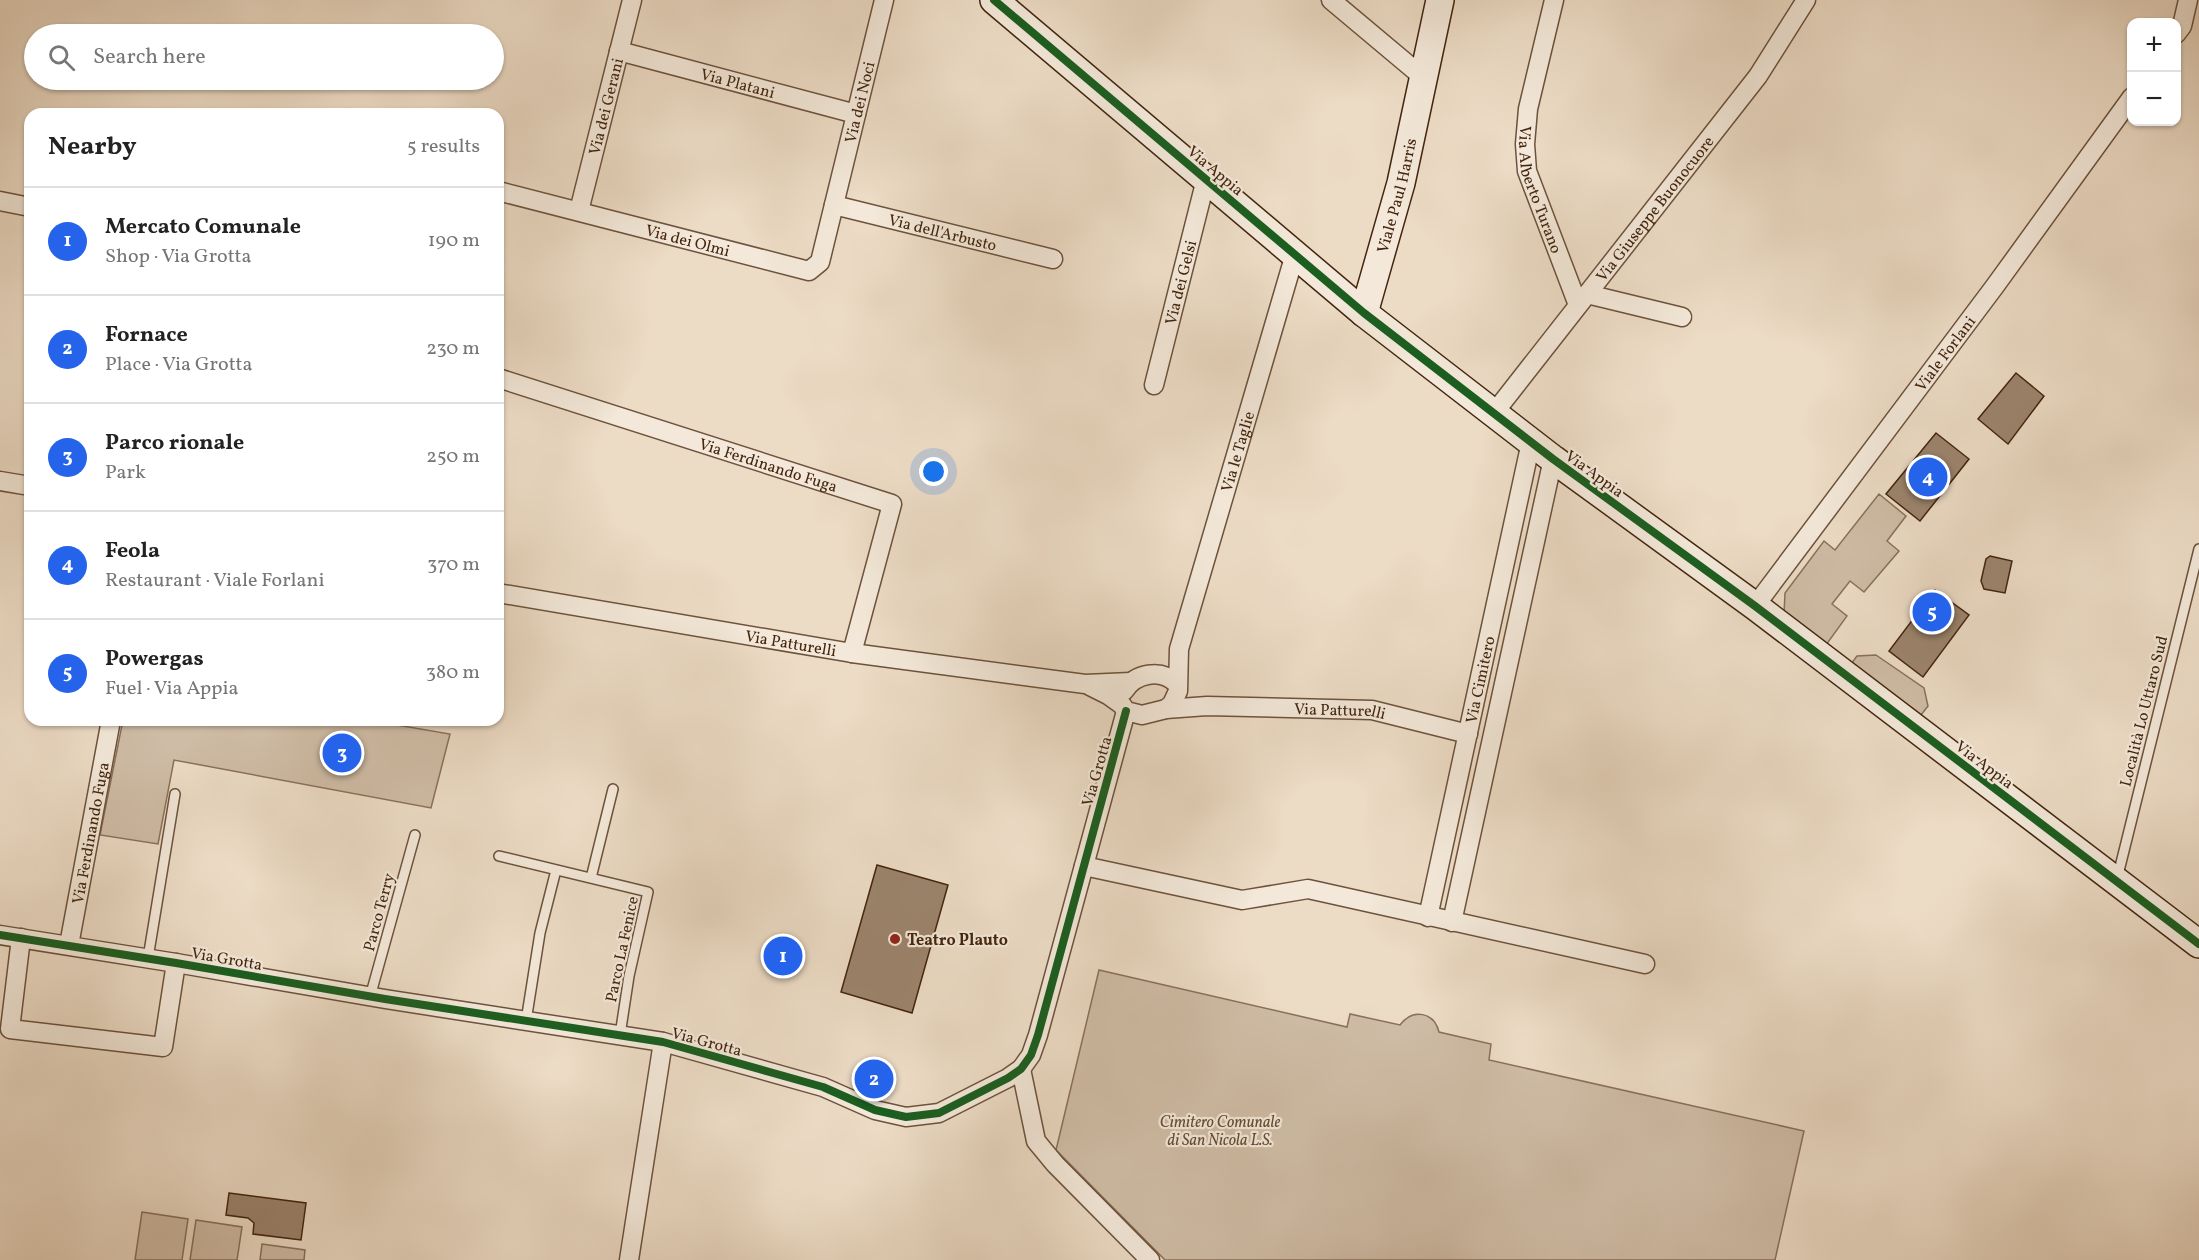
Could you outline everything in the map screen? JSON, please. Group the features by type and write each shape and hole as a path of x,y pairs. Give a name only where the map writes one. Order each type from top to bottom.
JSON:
{"street":[{"name":"Via dei Gerani","path":"579,212 632,0"},
{"name":"Via dei Noci","path":"834,205 884,0"},
{"name":"Via Appia","path":"994,0 1364,313 1553,459 1755,606 2199,944"},
{"path":"1330,0 1424,78"},
{"name":"Viale Paul Harris","path":"1364,313 1401,183 1440,0"},
{"name":"Via Alberto Turano","path":"1554,0 1528,109 1527,171 1583,299"},
{"name":"Via Giuseppe Buonocuore","path":"1494,413 1758,76 1806,0"},
{"path":"2181,27 2188,0"},
{"name":"Via Platani","path":"619,51 856,114"},
{"name":"Viale Forlani","path":"1755,606 1995,286 2127,105"},
{"name":"Via dei Gelsi","path":"1154,385 1206,179"},
{"name":"Via dei Olmi","path":"504,192 809,271 820,262 834,205"},
{"path":"0,201 24,206"},
{"name":"Via dell'Arbusto","path":"834,205 1053,259"},
{"name":"Via le Taglie","path":"1177,688 1179,649 1295,254"},
{"path":"1583,299 1682,317"},
{"name":"Via Ferdinando Fuga","path":"504,380 892,504 852,653"},
{"name":"Via Cimitero","path":"1428,917 1531,442"},
{"name":"Via Cimitero","path":"1452,922 1553,459"},
{"path":"0,481 24,485"},
{"name":"Via Patturelli","path":"504,594 852,653 1085,684 1131,682 1142,676 1159,675 1172,679 1177,688 1207,706"},
{"name":"Via le Taglie","path":"1159,675 1179,649"},
{"path":"1130,710 1123,693 1131,682"},
{"name":"Via Patturelli","path":"1085,684 1130,710 1207,706 1372,710 1468,734"},
{"path":"1166,709 1172,704 1177,688"},
{"name":"Via Grotta","path":"0,935 370,997 663,1042 823,1087 875,1110 906,1117 939,1113 956,1106 1021,1069 1031,1054 1114,757 1130,710"},
{"name":"Via Ferdinando Fuga","path":"69,945 110,726"},
{"path":"1084,866 1242,900 1308,889 1645,964"},
{"name":"Via Grotta","path":"21,938 10,1029 163,1047 176,963"},
{"name":"Via Grotta","path":"629,1260 663,1042"},
{"path":"1021,1069 1036,1141 1055,1164 1150,1260"}],"lane":[{"name":"Località Lo Uttaro Sud","path":"2116,881 2199,549"},
{"path":"591,878 613,789"},
{"path":"148,958 175,794"},
{"name":"Parco Terry","path":"370,997 415,836"},
{"name":"Parco La Fenice","path":"499,856 648,892 629,976 620,1035"},
{"path":"526,1021 540,933 556,870"}],"green space":[{"path":"1879,494 1906,516 1887,541 1899,551 1864,592 1850,581 1832,604 1847,616 1826,645 1784,614 1785,593 1824,541 1835,550"},
{"path":"1876,655 1924,688 1928,706 1921,715 1851,664 1857,656"},
{"path":"122,726 403,726 450,734 431,808 174,760 158,844 100,835"},
{"name":"Cimitero Comunale di San Nicola L.S.","path":"1099,970 1347,1027 1350,1014 1400,1025 1411,1016 1422,1015 1433,1020 1439,1032 1491,1044 1489,1060 1804,1131 1775,1260 1165,1260 1056,1150"},
{"path":"142,1212 188,1219 182,1260 135,1260"},
{"path":"196,1220 242,1227 237,1260 190,1260"},
{"path":"262,1244 305,1250 304,1260 260,1260"}],"building":[{"path":"2016,373 2044,396 2008,444 1978,419"},
{"path":"1936,433 1969,459 1920,521 1886,494"},
{"path":"1990,556 2012,561 2005,593 1984,589 1981,581 1986,559"},
{"path":"1935,590 1969,615 1923,677 1889,651"},
{"name":"Teatro Plauto","path":"877,865 948,885 912,1013 841,992"},
{"path":"229,1193 306,1203 301,1240 253,1234 254,1223 248,1218 226,1215"}],"cycle path":[{"path":"994,0 1364,313 1553,459 1755,606 2199,944"},
{"path":"0,935 385,999 663,1042 823,1087 875,1110 906,1117 939,1113 1008,1078 1021,1069 1031,1055 1126,711"}],"place":[{"name":"Feola","path":"1928,477"},
{"name":"Powergas","path":"1932,612"},
{"name":"Parco rionale","path":"342,753"},
{"name":"Teatro Plauto","path":"895,939"},
{"name":"Mercato Comunale","path":"783,956"},
{"name":"Fornace","path":"874,1079"}]}
